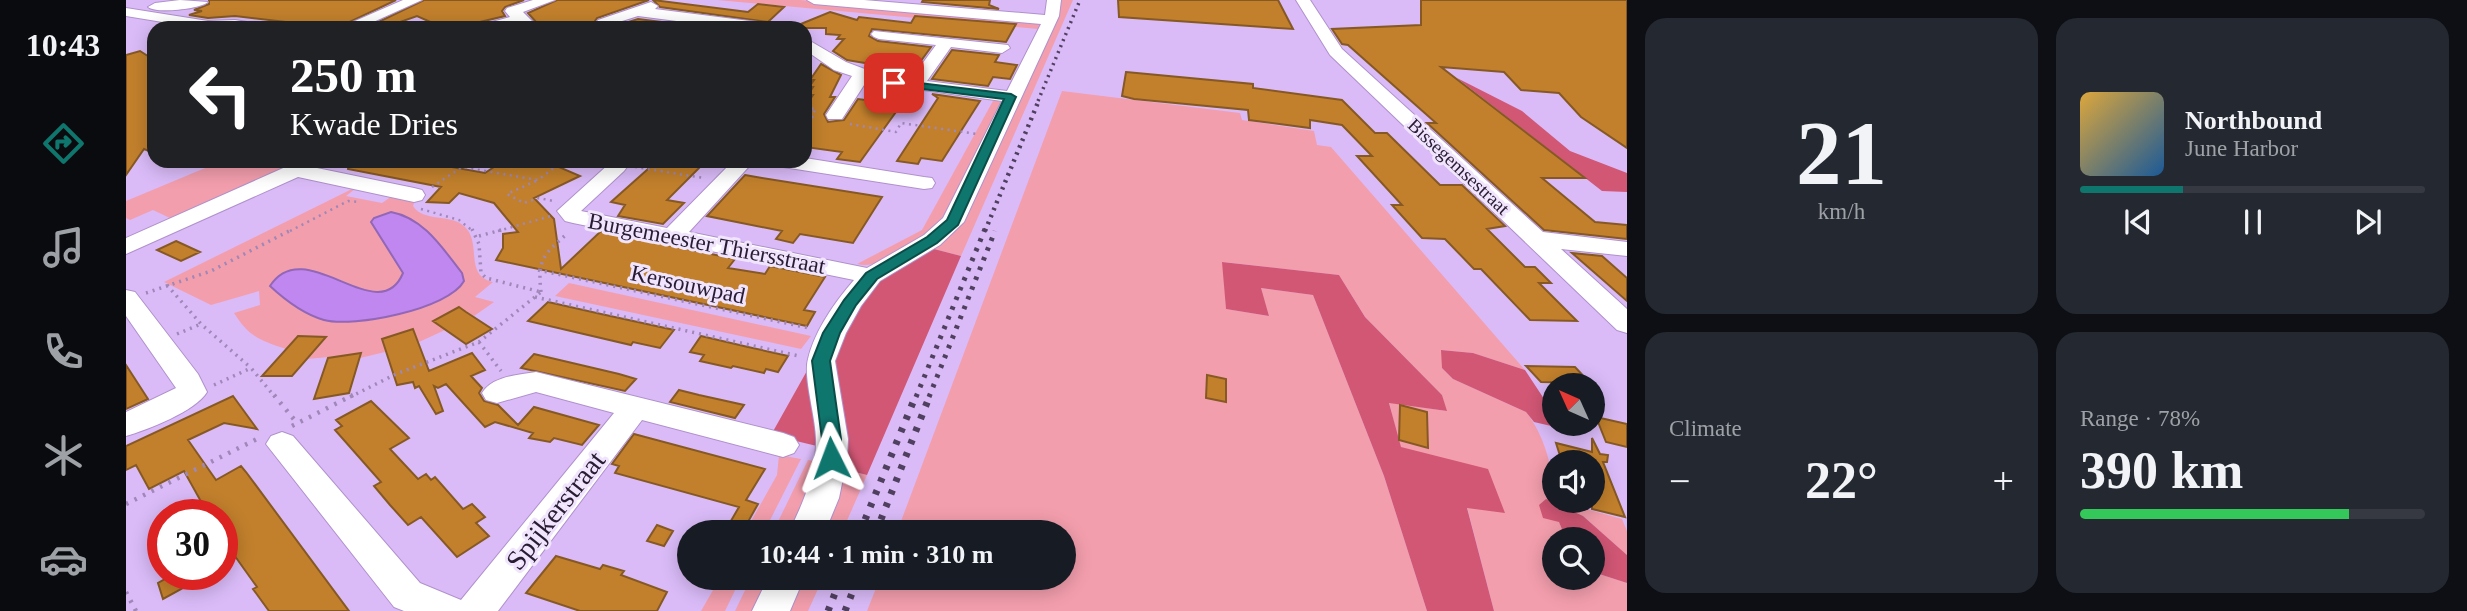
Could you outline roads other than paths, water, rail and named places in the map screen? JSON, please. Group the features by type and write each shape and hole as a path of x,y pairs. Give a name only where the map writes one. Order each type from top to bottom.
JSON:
{"street":[{"path":"364,21 415,0"},
{"path":"520,21 512,11 548,0"},
{"path":"812,520 822,498 831,458 832,439 821,361 832,333 849,303 871,276 932,240 953,222 1051,10 814,0"},
{"name":"Bissegemsestraat","path":"1303,0 1336,52 1627,324"},
{"path":"126,12 201,2"},
{"path":"608,21 661,3"},
{"path":"636,11 712,21"},
{"path":"126,12 187,21"},
{"path":"880,33 1002,48"},
{"path":"915,85 947,42"},
{"path":"812,48 840,66 864,75 915,85 1011,97"},
{"path":"835,115 864,75"},
{"path":"812,166 924,183"},
{"path":"126,247 302,168"},
{"path":"314,168 420,196"},
{"name":"Burgemeester Thiersstraat","path":"625,168 575,211 673,235 871,276"},
{"path":"673,235 737,168"},
{"path":"1538,239 1627,249"},
{"path":"126,425 192,392 188,381 127,299"},
{"path":"505,390 536,382 783,445"},
{"name":"Spijkerstraat","path":"475,611 635,408"},
{"path":"282,433 407,595 447,611"},
{"path":"771,611 781,590"}],"railway":[{"path":"1038,101 1080,0"},
{"path":"985,231 1039,100"},
{"path":"916,397 985,229"},
{"path":"929,397 995,231"},
{"path":"865,520 916,395"},
{"path":"881,520 930,395"},
{"path":"828,611 836,590"},
{"path":"845,611 853,590"}]}
